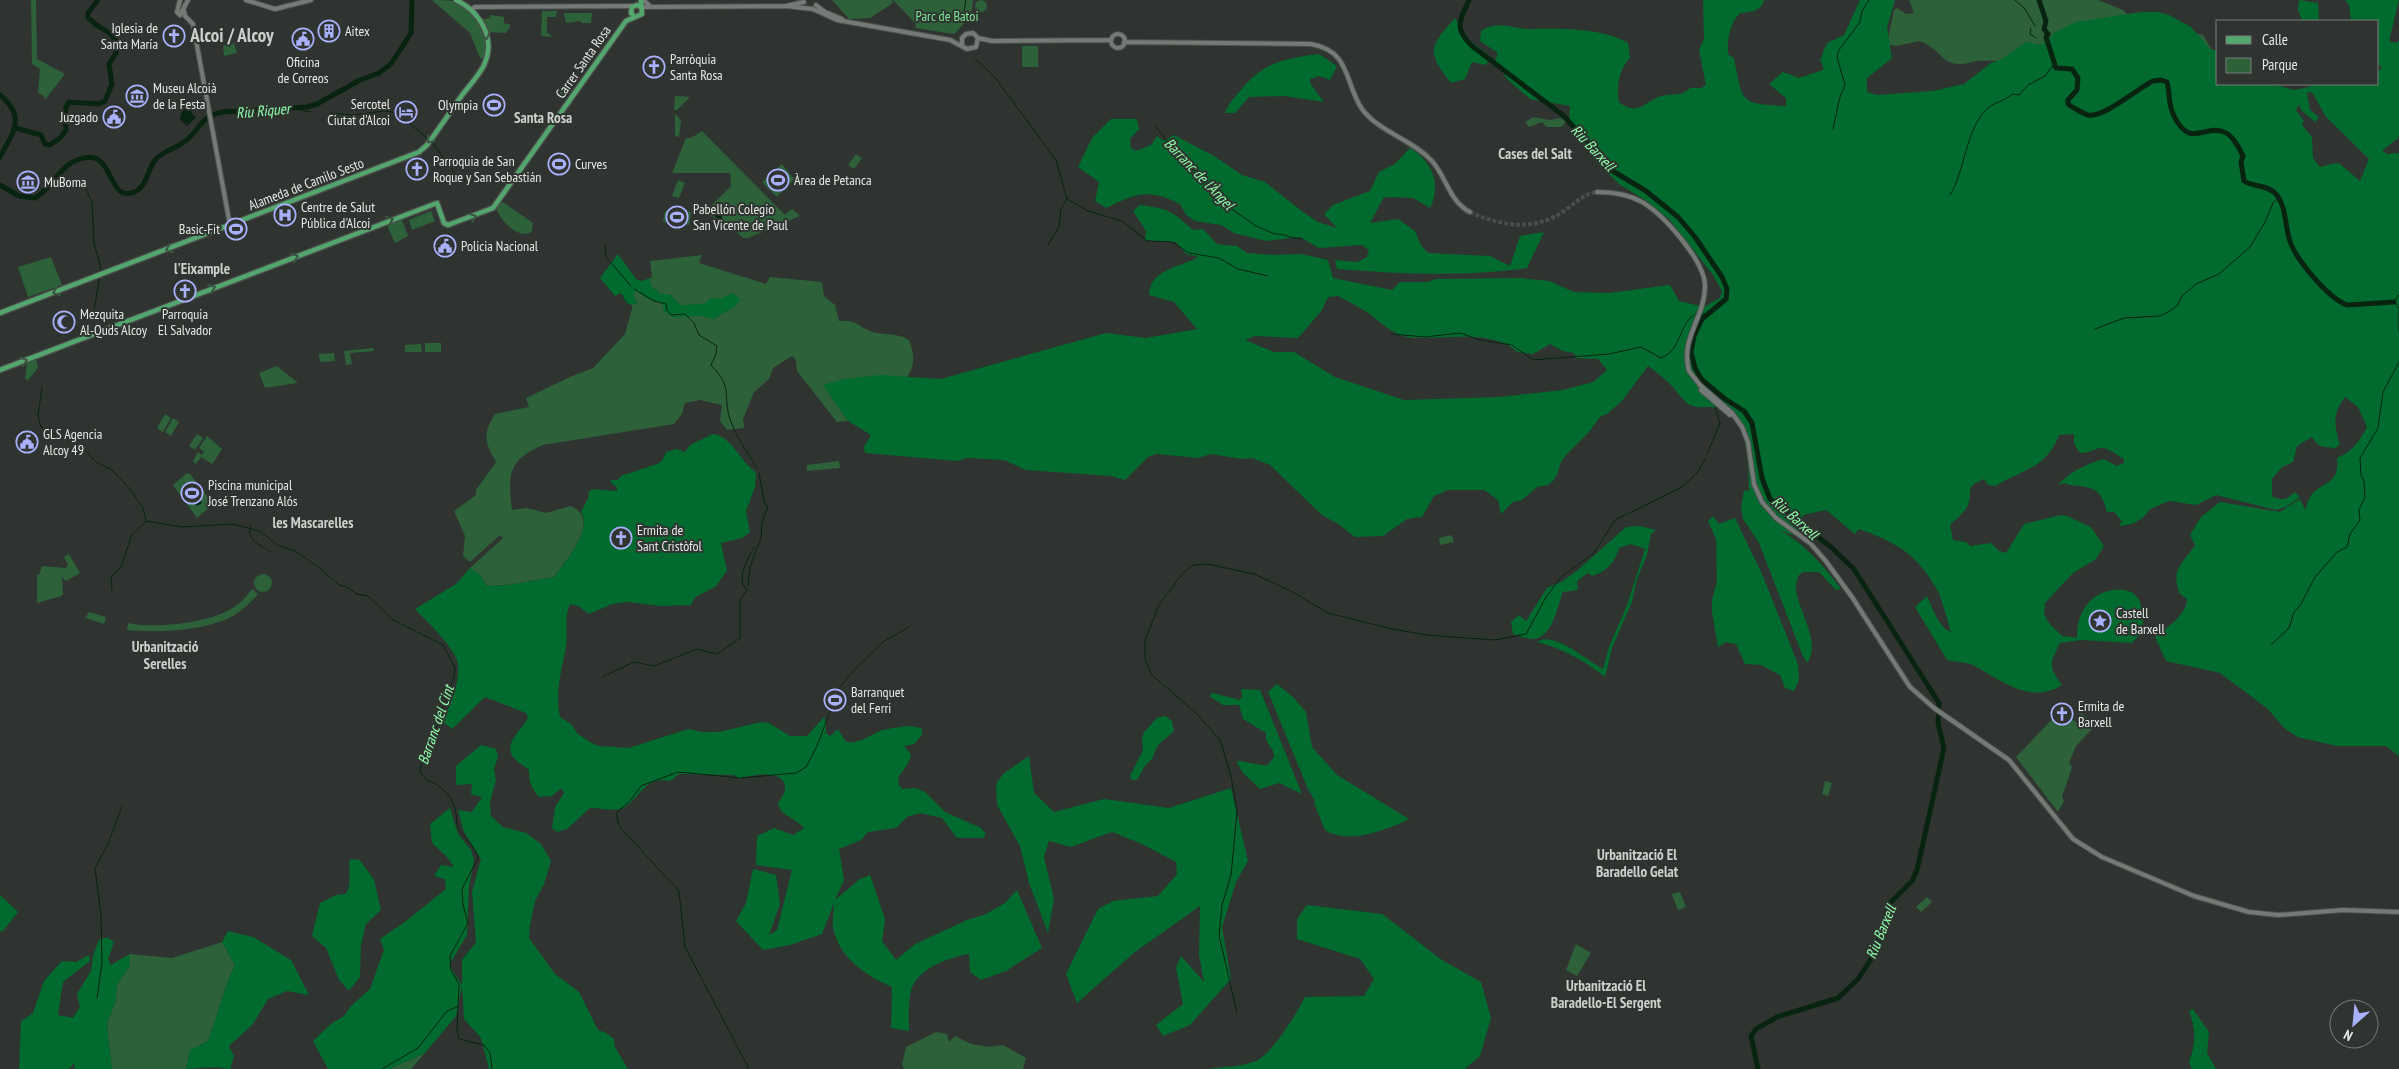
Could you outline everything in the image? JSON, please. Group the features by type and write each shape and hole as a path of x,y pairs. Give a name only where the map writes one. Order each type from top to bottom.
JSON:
{"main road":[{"path":"178,14 180,0"},
{"path":"178,14 181,15 184,11 188,0"},
{"path":"246,0 275,9 311,0"},
{"path":"456,0 472,9 475,7 634,6 642,10 656,6"},
{"path":"618,6 639,16 642,10 641,0"},
{"path":"633,14 634,6 641,0"},
{"path":"641,0 647,5 656,6 786,6 804,3 814,5 825,12 861,24 950,40 962,44 970,50 977,45 992,41"},
{"name":"Alameda de Camilo Sesto","path":"0,313 419,152 427,145 478,74 487,55 488,44 485,29 472,9"},
{"path":"184,11 189,20"},
{"path":"178,14 193,23 230,225"},
{"name":"Carrer Santa Rosa","path":"0,370 437,203 446,225 451,225 488,211 500,198 618,32 633,14"},
{"path":"950,40 962,38 966,34 971,33 978,38 992,41 1110,41 1118,48 1125,41"},
{"path":"1110,41 1114,35 1118,34 1125,41 1311,44 1325,48 1335,54 1344,65 1358,100 1367,114 1429,158 1440,172 1456,201 1470,212"},
{"path":"962,38 962,44"},
{"path":"977,45 978,38"},
{"path":"1597,192 1619,194 1647,205 1670,227 1700,267 1704,279 1705,292 1687,346 1689,371 1697,386 1737,423 1748,445 1752,480 1762,502 1772,514 1806,539 1820,553 1852,597 1901,675 1915,692 1934,708 2012,763 2073,839 2102,857 2204,900 2263,914 2343,910 2399,912"}],"green space":[{"path":"31,0 36,0 37,59 65,74 45,100 44,96 38,93 40,69 32,64"},
{"path":"432,0 452,1 467,10 474,17 483,32 485,41 483,59 480,58 470,33"},
{"path":"832,0 892,0 893,3 870,18 849,19"},
{"name":"Parc de Batoi","path":"893,0 973,0 973,6 965,23 954,34 915,28 916,24"},
{"path":"981,0 987,6 981,12 975,6"},
{"path":"1703,0 1764,0 1757,9 1739,14 1736,18 1730,33 1729,55 1734,58 1739,84 1745,98 1759,104 1786,106 1786,98 1769,84 1783,72 1799,78 1823,70 1820,60 1827,43 1844,35 1860,0 1895,0 1887,28 1892,58 1867,78 1867,92 1877,95 1933,91 1964,84 1991,63 2000,60 2026,42 2043,45 2055,32 2076,22 2141,12 2158,12 2169,15 2191,27 2210,49 2216,50 2216,85 2276,85 2294,90 2312,85 2379,85 2379,71 2382,67 2379,65 2379,20 2351,20 2349,5 2345,0 2399,0 2389,41 2395,43 2399,41 2399,137 2382,151 2388,154 2399,153 2399,756 2386,746 2337,746 2298,737 2285,729 2268,709 2220,673 2166,661 2155,637 2180,616 2186,605 2187,599 2180,594 2177,586 2177,573 2195,545 2190,535 2201,517 2220,502 2280,512 2300,499 2305,510 2312,494 2332,480 2336,472 2337,458 2355,446 2367,427 2358,407 2345,397 2335,419 2340,445 2333,449 2324,447 2318,444 2312,437 2297,446 2293,462 2282,467 2272,479 2272,496 2284,499 2295,492 2300,497 2286,507 2276,510 2216,495 2196,505 2169,501 2150,509 2143,518 2132,524 2119,526 2122,521 2114,512 2107,512 2102,498 2094,490 2065,483 2058,485 2074,472 2097,461 2104,459 2117,466 2124,463 2124,459 2103,448 2080,453 2074,444 2074,434 2059,435 2048,455 2024,472 1995,486 1988,485 1984,479 1973,485 1970,490 1967,507 1950,525 1953,540 1966,542 1970,546 1991,543 1999,551 2006,553 2024,524 2061,515 2091,527 2104,546 2096,559 2073,573 2045,603 2044,614 2049,623 2062,636 2077,638 2078,623 2083,610 2089,602 2102,593 2125,590 2138,598 2141,605 2143,615 2142,632 2132,643 2081,640 2060,643 2052,664 2054,673 2062,685 2039,692 2016,688 1970,664 1947,660 1915,607 1927,596 1939,622 1951,632 1940,596 1923,568 1905,552 1884,539 1859,529 1855,534 1826,510 1803,515 1796,536 1779,530 1796,541 1813,556 1841,589 1836,590 1819,572 1803,572 1798,576 1796,586 1797,597 1812,645 1807,663 1759,543 1743,519 1741,508 1744,490 1749,491 1748,469 1745,444 1737,422 1729,413 1719,408 1696,407 1688,404 1669,383 1648,366 1622,401 1607,414 1600,417 1589,432 1567,454 1561,462 1556,477 1552,482 1548,485 1537,487 1522,500 1513,502 1501,514 1498,500 1484,490 1448,490 1434,496 1422,517 1407,519 1383,536 1355,537 1337,523 1323,516 1270,465 1252,458 1242,459 1210,454 1199,458 1156,454 1148,457 1125,480 1111,476 1026,470 1004,460 968,458 957,461 865,453 864,447 871,435 848,421 823,385 844,379 881,375 941,379 1106,333 1146,338 1197,329 1174,302 1149,295 1151,286 1160,274 1199,257 1186,254 1176,242 1145,240 1146,231 1133,211 1140,205 1164,209 1170,212 1193,230 1203,229 1217,244 1237,246 1247,253 1273,255 1302,254 1328,260 1333,278 1392,290 1400,282 1428,282 1435,279 1520,278 1549,281 1574,292 1609,293 1670,285 1679,301 1704,307 1720,298 1722,291 1713,275 1669,219 1645,200 1619,184 1593,158 1569,120 1570,106 1530,99 1507,79 1495,60 1498,53 1480,41 1481,31 1500,25 1526,29 1582,30 1618,38 1628,43 1630,58 1623,67 1619,78 1619,102 1631,108 1641,107 1661,96 1680,94 1690,88 1701,88 1706,85 1699,50 1704,39","holes":["2312,92 2326,117 2369,159 2360,181 2340,164 2335,163 2320,167 2313,158 2312,137 2302,125 2304,121 2296,110 2299,104 2301,110 2315,122 2319,117 2310,110 2307,93","1338,296 1365,311 1395,333 1407,337 1482,338 1496,340 1517,352 1533,354 1550,344 1563,351 1574,353 1576,358 1598,359 1607,370 1593,382 1563,390 1499,397 1404,400 1335,377 1294,352 1274,352 1245,340 1255,336 1298,338 1322,310 1328,297"]},
{"path":"1909,0 2098,0 2123,10 2132,19 2203,35 2216,57 1977,61 1956,64 1944,59 1929,45 1920,41 1896,46 1887,44 1894,10 1897,8 1906,14 1914,13"},
{"path":"2299,0 2318,3 2319,20 2302,20 2298,9"},
{"path":"542,11 557,11 556,17 547,17 547,32 553,37 541,36"},
{"path":"564,13 592,13 591,23 581,23 581,21 566,23"},
{"path":"490,15 504,17 504,23 511,25 506,33 489,32 483,19 490,18"},
{"path":"1455,18 1468,39 1491,57 1486,65 1472,62 1465,79 1451,83 1437,63 1434,49 1440,36"},
{"path":"234,43 237,53 224,56 223,46"},
{"path":"1022,46 1038,46 1038,67 1022,67"},
{"path":"1319,54 1337,66 1330,80 1319,76 1310,79 1310,83 1324,102 1284,96 1249,97 1235,113 1225,113 1231,101 1248,82 1266,68 1285,60"},
{"path":"558,88 573,88 570,93 559,97"},
{"path":"675,96 690,97 677,110 674,110"},
{"path":"675,114 681,120 679,137 675,136"},
{"path":"1534,117 1549,120 1561,118 1566,122 1561,127 1547,127 1542,122 1529,127 1525,122"},
{"path":"1111,119 1137,119 1139,129 1130,139 1131,148 1136,151 1151,145 1157,136 1164,141 1174,135 1214,156 1242,175 1265,182 1318,222 1337,228 1324,214 1333,205 1370,191 1379,172 1395,164 1410,148 1424,159 1433,174 1435,190 1430,208 1413,198 1384,197 1370,223 1398,219 1415,231 1421,245 1428,253 1490,256 1510,266 1520,236 1544,232 1527,268 1455,274 1337,269 1335,260 1357,262 1367,257 1369,250 1362,245 1319,248 1300,237 1266,241 1234,233 1221,225 1195,221 1186,215 1180,204 1151,194 1134,196 1106,208 1095,201 1099,182 1078,167 1092,138"},
{"path":"702,131 785,215 792,209 800,216 748,238 743,238 731,227 720,225 716,218 704,213 731,186 730,173 672,173 686,138 691,138"},
{"path":"856,154 862,158 854,169 848,165"},
{"name":"Àrea de Petanca","path":"782,164 794,179 777,197 762,182"},
{"path":"678,180 685,183 679,198 672,196"},
{"path":"503,202 533,223 532,232 527,234 521,233 510,228 505,223 496,208 499,203"},
{"name":"Pabellón Colegio San Vicente de Paul","path":"671,209 691,212 689,225 663,222 665,211"},
{"path":"431,211 435,221 412,230 409,220"},
{"path":"399,219 402,220 408,236 395,243 387,225"},
{"path":"618,254 637,280 643,281 649,278 652,288 659,293 671,295 680,305 704,304 711,298 721,299 732,293 741,299 734,307 713,319 700,316 672,317 664,311 663,304 648,299 636,291 633,294 637,303 632,305 627,303 621,293 615,296 600,278"},
{"path":"702,255 699,263 766,284 770,277 822,282 824,296 835,305 839,321 853,322 870,331 900,336 909,340 913,359 910,372 907,377 865,377 824,386 848,421 837,422 797,371 796,360 792,356 773,368 769,379 754,392 743,419 744,428 727,430 720,421 722,405 700,400 685,403 682,414 674,424 543,445 531,451 516,463 512,470 510,488 512,510 527,508 546,513 571,506 580,513 584,521 583,530 573,551 554,577 508,585 487,586 479,574 470,568 503,538 500,535 470,562 463,556 465,536 454,511 476,495 476,490 496,462 487,444 488,428 495,414 529,407 526,398 593,368 625,334 632,309 631,292 652,277 650,261"},
{"path":"51,257 62,285 28,297 18,267"},
{"path":"425,343 441,343 441,352 425,352"},
{"path":"421,344 422,352 405,352 405,345"},
{"path":"373,348 374,351 350,353 352,364 346,365 344,351"},
{"path":"334,353 335,361 320,362 319,354"},
{"path":"36,359 38,368 28,380 25,379 27,362"},
{"path":"277,366 297,383 265,388 259,373"},
{"path":"165,414 171,418 163,432 157,428"},
{"path":"173,418 179,422 171,436 165,432"},
{"path":"197,434 203,438 195,450 189,446"},
{"path":"713,434 720,436 731,444 750,468 756,472 755,487 746,511 750,532 742,538 721,543 727,571 715,587 695,597 691,605 661,606 627,602 612,604 589,614 578,606 570,604 567,619 566,647 558,690 560,717 571,724 578,734 590,742 599,746 629,748 688,729 703,732 719,732 761,722 769,723 790,736 807,736 824,717 826,733 830,736 838,729 846,742 857,742 883,730 897,727 914,726 922,729 922,735 914,744 904,746 911,754 910,760 899,776 898,780 902,789 915,788 925,792 945,812 981,828 986,834 983,838 957,838 942,818 920,813 907,817 896,828 868,832 861,840 839,849 844,880 835,900 860,879 870,875 885,919 882,941 896,960 915,944 967,920 986,914 1005,903 1017,890 1042,948 1006,971 981,980 970,972 969,954 951,958 933,966 918,978 913,986 909,1004 909,1031 891,1028 892,987 863,971 847,956 841,947 833,927 834,903 822,934 790,945 763,950 736,921 746,903 753,869 776,875 780,904 769,935 777,930 792,870 756,865 757,836 774,828 793,835 804,828 780,808 778,803 784,792 785,785 782,779 767,775 748,776 740,779 734,775 679,774 670,781 655,781 649,784 631,803 621,809 590,808 567,829 557,832 552,828 555,807 564,793 563,790 560,789 552,796 539,797 531,784 529,770 513,757 511,752 510,747 514,737 528,718 526,713 485,697 452,729 443,722 456,687 458,665 447,643 415,609 456,584 470,568 479,574 487,586 508,585 554,577 571,555 581,537 584,519 581,512 589,496 588,493 592,489 617,491 617,487 610,480 618,480 621,476 657,464 662,461 666,452 677,449 685,452 690,445"},
{"path":"207,436 222,449 212,464 201,457 196,464 193,461 198,452 202,455 204,452 199,448"},
{"path":"839,461 840,468 807,471 807,465"},
{"name":"Piscina municipal José Trenzano Alós","path":"187,473 190,474 213,504 197,518 173,485"},
{"path":"1713,516 1719,524 1735,518 1762,574 1798,664 1799,680 1794,691 1785,688 1780,675 1761,665 1745,664 1736,644 1726,642 1718,647 1712,612 1712,600 1717,581 1716,539 1708,521"},
{"path":"1640,526 1656,530 1651,534 1647,555 1637,579 1632,602 1612,648 1605,677 1573,656 1537,642 1544,639 1561,643 1603,669 1609,647 1627,605 1645,549 1631,544 1619,548 1613,562 1606,569 1592,576 1588,573 1577,581 1578,590 1563,592 1553,621 1545,634 1539,638 1530,639 1513,634 1511,622 1519,615 1526,621 1547,588 1563,581 1579,569 1626,527"},
{"path":"1452,535 1454,542 1440,545 1439,538"},
{"path":"69,554 80,573 66,581 62,577 63,594 61,596 37,603 37,575 39,575 42,566 66,568 68,565 64,557"},
{"path":"263,574 269,577 272,583 269,589 263,592 257,589 254,583 257,577"},
{"path":"252,589 258,594 252,601 235,615 220,622 180,630 127,630 128,623 139,625 180,624 219,615 239,604"},
{"path":"89,612 106,617 104,624 85,618"},
{"path":"1277,684 1293,697 1306,712 1312,747 1337,775 1409,819 1379,831 1356,836 1334,834 1325,830 1314,803 1315,801 1308,789 1268,692"},
{"path":"1241,689 1260,690 1302,794 1279,783 1260,789 1243,773 1236,761 1268,765 1274,757 1273,751 1266,740 1266,733 1243,719 1239,705 1223,705 1209,696 1213,693 1240,700 1242,697"},
{"path":"2058,713 2065,718 2067,715 2083,728 2088,723 2079,715 2081,713 2090,720 2094,727 2076,746 2069,763 2072,767 2062,797 2064,801 2058,812 2016,757"},
{"path":"1165,716 1172,721 1174,731 1158,745 1152,759 1145,766 1137,780 1132,780 1130,776 1143,750 1142,739 1144,732 1157,718"},
{"path":"481,745 496,749 498,757 494,769 496,780 490,802 491,816 503,827 526,833 541,844 551,861 544,884 535,901 529,938 555,974 579,992 598,1030 614,1039 615,1047 628,1069 489,1069 481,1038 464,1019 462,986 456,1016 425,1053 389,1069 328,1069 313,1041 331,1024 344,1016 350,1007 370,989 384,950 380,939 446,889 445,879 434,876 441,865 454,867 447,857 432,843 430,824 450,808 458,834 471,850 474,860 469,888 467,935 449,965 462,985 462,960 476,942 472,892 481,859 464,832 458,810 472,812 482,797 471,794 472,784 456,785 456,766"},
{"path":"1029,756 1034,793 1054,812 1104,799 1169,808 1231,788 1248,861 1236,882 1222,927 1231,979 1190,1025 1163,1036 1156,1025 1183,1004 1176,968 1181,956 1204,982 1199,955 1200,906 1135,952 1077,1003 1066,974 1098,909 1113,901 1158,896 1177,874 1176,862 1142,844 1112,832 1071,847 1049,841 1044,857 1054,899 1048,933 1029,883 1020,846 997,805 996,784 1003,774"},
{"path":"1825,781 1832,783 1828,796 1822,794"},
{"path":"350,859 360,860 374,880 381,910 366,924 361,945 360,977 349,991 339,980 326,948 312,936 320,903 336,895 346,894 348,890"},
{"path":"1680,892 1686,907 1678,910 1672,894"},
{"path":"0,895 18,912 2,932 0,931"},
{"path":"1927,897 1932,902 1921,912 1916,907"},
{"path":"1307,905 1382,914 1442,960 1481,982 1491,1018 1480,1056 1465,1069 1207,1069 1246,1064 1264,1056 1284,1032 1305,997 1364,996 1374,979 1360,959 1297,939 1297,919"},
{"path":"228,931 253,937 291,960 309,995 287,991 268,999 253,1024 229,1046 234,1056 230,1069 214,1067 186,1069 190,1050 208,1041 235,965 222,942"},
{"path":"107,937 114,942 108,959 111,965 130,954 130,966 117,984 116,1000 107,1024 112,1069 75,1069 74,1063 69,1069 19,1069 21,1021 33,1013 44,981 62,961 76,962 89,955 90,961 63,982 58,1015 73,1018 80,1007 77,994 91,971 93,955 99,940"},
{"path":"222,942 235,965 227,983 208,1041 190,1050 186,1069 112,1069 107,1024 116,1000 117,984 130,966 130,954 172,958"},
{"path":"1576,944 1591,953 1577,976 1566,970"},
{"path":"2193,1009 2209,1032 2207,1053 2216,1069 2192,1069 2189,1062 2194,1036 2189,1011"},
{"path":"936,1032 947,1034 949,1042 955,1036 971,1044 989,1047 1003,1045 1026,1058 1023,1069 904,1069 902,1064 906,1047"},
{"path":"425,1053 411,1069 389,1069"}],"shaded area":[{"path":"199,102 191,113 196,117 187,126 180,119 182,112 187,107"},
{"path":"725,206 721,213 724,227 711,214"},
{"path":"190,487 202,503 197,506 186,490"}],"waterway":[{"path":"16,128 41,135 45,144 50,145 60,138 66,130 65,112 69,102 98,104 105,101 112,84 109,64 116,53 118,45 113,36 88,17 88,13 98,0"},
{"name":"Riu Riquer","path":"0,185 19,196 35,198 67,166 80,159 92,157 100,161 106,168 120,191 128,194 138,190 155,160 184,142 204,121 214,114 307,107 317,104 360,80 379,73 391,64 411,33 412,0"},
{"path":"964,11 966,0"},
{"name":"Riu Barxell","path":"1469,0 1460,24 1466,40 1564,116 1611,170 1646,191 1678,217 1695,237 1722,277 1727,289 1726,299 1702,319 1694,336 1691,352 1695,368 1702,380 1725,399 1744,411 1752,423 1762,478 1770,499 1832,548 1854,569 1939,703 1938,723 1944,748 1917,870 1912,881 1889,904 1873,956 1858,979 1838,998 1777,1017 1756,1029 1751,1036 1758,1069"},
{"path":"1833,129 1840,97 1845,85 1837,57 1839,50 1860,22 1862,11 1869,0"},
{"path":"2015,0 2025,9 2035,26"},
{"path":"2039,0 2046,21 2044,29 2048,34 2046,37 2056,68 2072,69 2078,78 2077,90 2068,100 2068,104 2088,115 2095,115 2112,107 2153,81 2161,80 2167,82 2171,108 2180,126 2192,133 2217,130 2230,136 2243,156 2241,162 2244,181 2269,189 2276,194 2283,210 2292,246 2305,266 2322,286 2339,301 2347,305 2394,302"},
{"path":"2031,28 2030,34 2036,38"},
{"path":"975,59 994,76 1056,160 1067,199 1088,211 1122,221 1147,241 1172,242 1189,253 1219,258 1238,269 1268,276"},
{"path":"1950,195 1979,118 1992,105 2012,94 2019,95 2028,85 2045,76 2054,64"},
{"path":"0,95 8,103 15,118 13,132 0,157"},
{"name":"Riu Riquer","path":"290,108 311,112"},
{"path":"331,113 354,115 383,111 392,112 402,117 428,139"},
{"name":"Barranc de l'Àngel","path":"1155,126 1182,159 1215,190 1222,202 1256,226 1275,234 1302,239"},
{"path":"432,142 459,179 477,183"},
{"path":"74,179 85,187 92,202 94,243 101,268 94,311"},
{"path":"2095,329 2124,318 2160,316 2170,311 2178,305 2182,296 2196,284 2219,274 2250,247 2265,222 2273,203 2278,198"},
{"path":"1048,245 1059,227 1061,209 1067,199"},
{"path":"605,245 606,257 631,286"},
{"path":"634,289 654,301 666,304 667,310 671,315 685,314 694,323 699,335 717,346 711,365 723,380 730,419 757,468"},
{"path":"2399,295 2394,302 2399,308"},
{"path":"2399,309 2399,331"},
{"path":"1392,334 1425,337 1460,333 1480,340 1512,345 1533,360 1609,354 1641,347 1661,358 1673,349 1685,324 1695,314"},
{"name":"Riu Barxell","path":"1701,314 1707,314"},
{"path":"2271,645 2289,628 2294,612 2301,604 2315,577 2337,552 2347,547 2350,534 2360,520 2359,510 2365,497 2360,458 2378,428 2383,392 2399,362"},
{"path":"42,387 38,416 41,427 81,446 96,462 112,470 129,488 143,508 146,521"},
{"name":"Riu Barxell","path":"1718,400 1720,395"},
{"path":"1707,454 1720,423 1715,407"},
{"path":"1237,1013 1219,935 1222,905 1231,875 1237,812 1231,776 1220,740 1196,713 1151,674 1145,659 1145,640 1159,605 1183,573 1193,565 1207,564 1254,574 1291,591 1328,613 1392,629 1427,635 1495,640 1526,634 1546,597 1562,576 1593,554 1615,520 1682,487 1697,473 1706,458"},
{"path":"748,586 750,567 761,538 762,522 768,507 764,502 759,473"},
{"name":"Barranc del Cint","path":"146,521 182,527 232,524 260,531 277,545 295,551 317,566 339,585 347,587 357,594 368,596 393,620 443,645 455,668 454,677 435,732 423,754 420,771 426,780 437,784 449,796 456,814 457,825 478,858 462,889 463,905 468,923 450,956 451,970 459,984 457,1030 459,1039 484,1045 490,1053 492,1069"},
{"path":"112,591 111,577 121,567 132,534 146,522"},
{"path":"251,525 250,535 254,542 271,552"},
{"path":"748,591 742,581 742,575 754,547"},
{"path":"602,677 634,662 654,666 697,649 717,654 740,638 740,600 746,591"},
{"path":"749,1069 685,947 679,891 619,826 616,813 630,801 641,786 678,772 741,778 796,773 806,767 817,746 839,688 857,667 883,642 909,627"},
{"path":"97,998 102,963 101,915 95,868 108,844 122,806"},
{"path":"382,1069 418,1048 447,1011 457,1007"}],"tunnel":[{"path":"1470,212 1494,221 1517,225 1529,224 1553,218 1583,197 1597,192"}],"place":[{"name":"Aitex","path":"329,31"},
{"name":"Iglesia de Santa María","path":"174,36"},
{"name":"Oficina de Correos","path":"303,39"},
{"name":"Parròquia Santa Rosa","path":"654,67"},
{"name":"Museu Alcoià de la Festa","path":"137,96"},
{"name":"Olympia","path":"494,105"},
{"name":"Sercotel Ciutat d'Alcoi","path":"406,112"},
{"name":"Juzgado","path":"114,117"},
{"name":"Curves","path":"559,164"},
{"name":"Parroquia de San Roque y San Sebastián","path":"417,169"},
{"name":"Àrea de Petanca","path":"778,180"},
{"name":"MuBoma","path":"28,182"},
{"name":"Centre de Salut Pública d'Alcoi","path":"285,215"},
{"name":"Pabellón Colegio San Vicente de Paul","path":"677,217"},
{"name":"Basic-Fit","path":"236,229"},
{"name":"Policia Nacional","path":"445,246"},
{"name":"Parroquia El Salvador","path":"185,291"},
{"name":"Mezquita Al-Quds Alcoy","path":"64,322"},
{"name":"GLS Agencia Alcoy 49","path":"27,442"},
{"name":"Piscina municipal José Trenzano Alós","path":"192,493"},
{"name":"Ermita de Sant Cristòfol","path":"621,538"},
{"name":"Castell de Barxell","path":"2100,621"},
{"name":"Barranquet del Ferri","path":"835,700"},
{"name":"Ermita de Barxell","path":"2062,714"}],"district":[{"name":"Alcoi / Alcoy","path":"232,35"},
{"name":"Santa Rosa","path":"543,118"},
{"name":"Cases del Salt","path":"1535,154"},
{"name":"l'Eixample","path":"202,269"},
{"name":"les Mascarelles","path":"313,523"},
{"name":"Urbanització Serelles","path":"165,656"},
{"name":"Urbanització El Baradello Gelat","path":"1637,864"},
{"name":"Urbanització El Baradello-El Sergent","path":"1606,994"}]}
